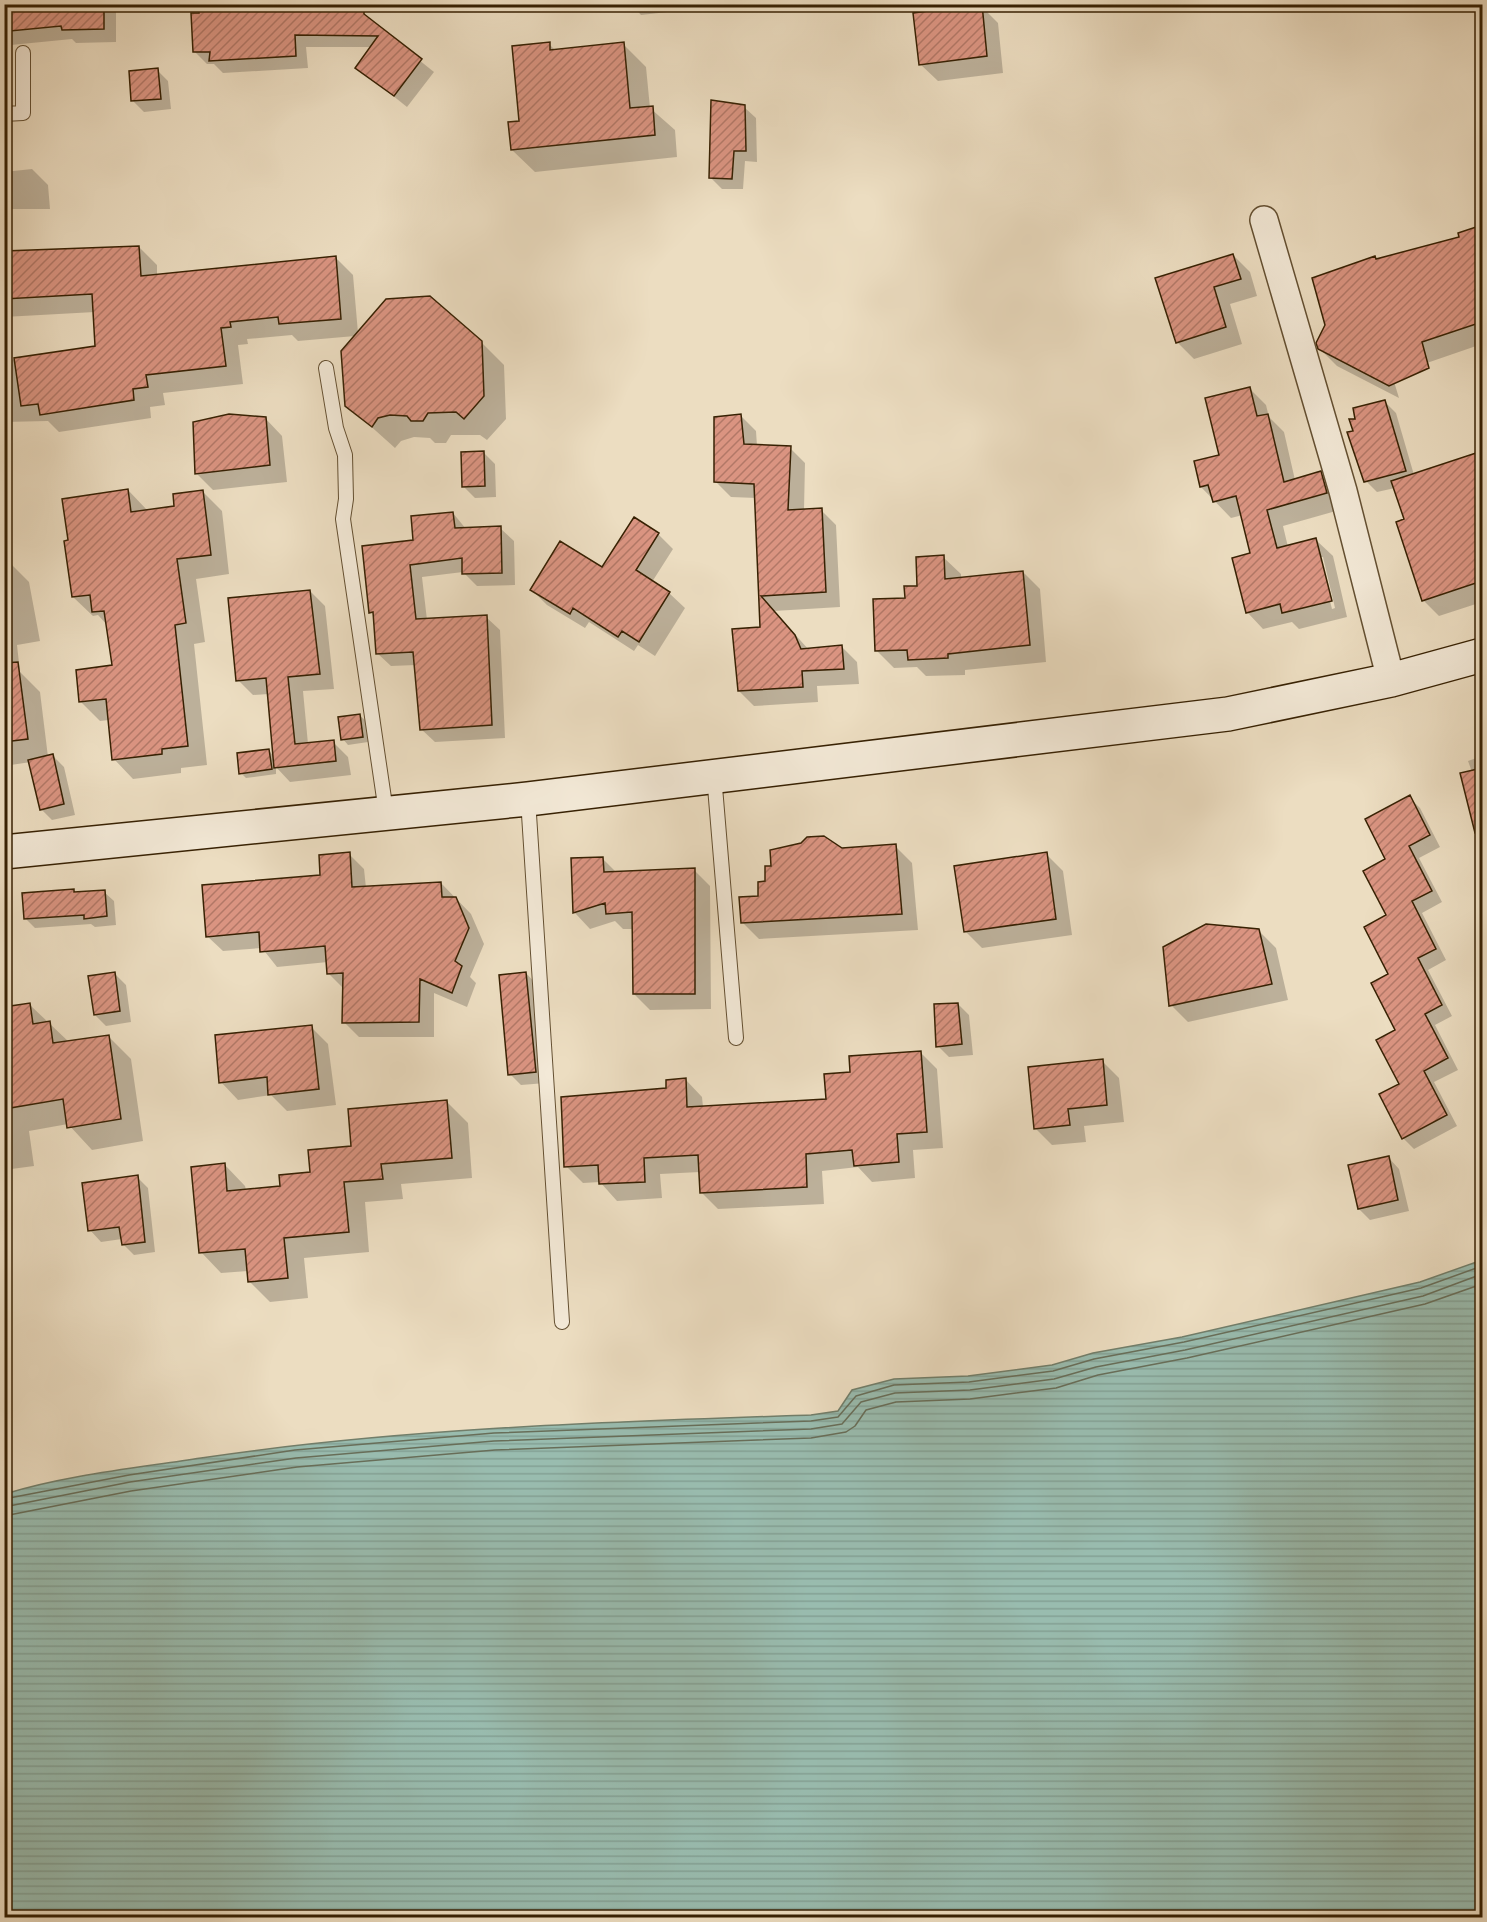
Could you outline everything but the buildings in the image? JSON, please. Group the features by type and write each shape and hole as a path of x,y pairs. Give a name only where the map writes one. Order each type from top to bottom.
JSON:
{"main road":[{"path":"4,852 528,798 1005,743 1228,714 1391,680 1482,655"}],"street":[{"path":"1264,220 1343,491 1391,680"}],"lane":[{"path":"4,114 23,113 23,53"},
{"path":"326,368 336,428 345,454 346,499 342,519 386,812"},
{"path":"714,775 736,1038"},
{"path":"528,798 562,1322"}],"water":[{"path":"1482,1260 1482,1917 5,1917 5,1494 28,1487 102,1473 277,1448 353,1440 505,1428 811,1415 838,1411 852,1390 894,1379 968,1376 1052,1365 1093,1353 1182,1337 1420,1282"}]}
